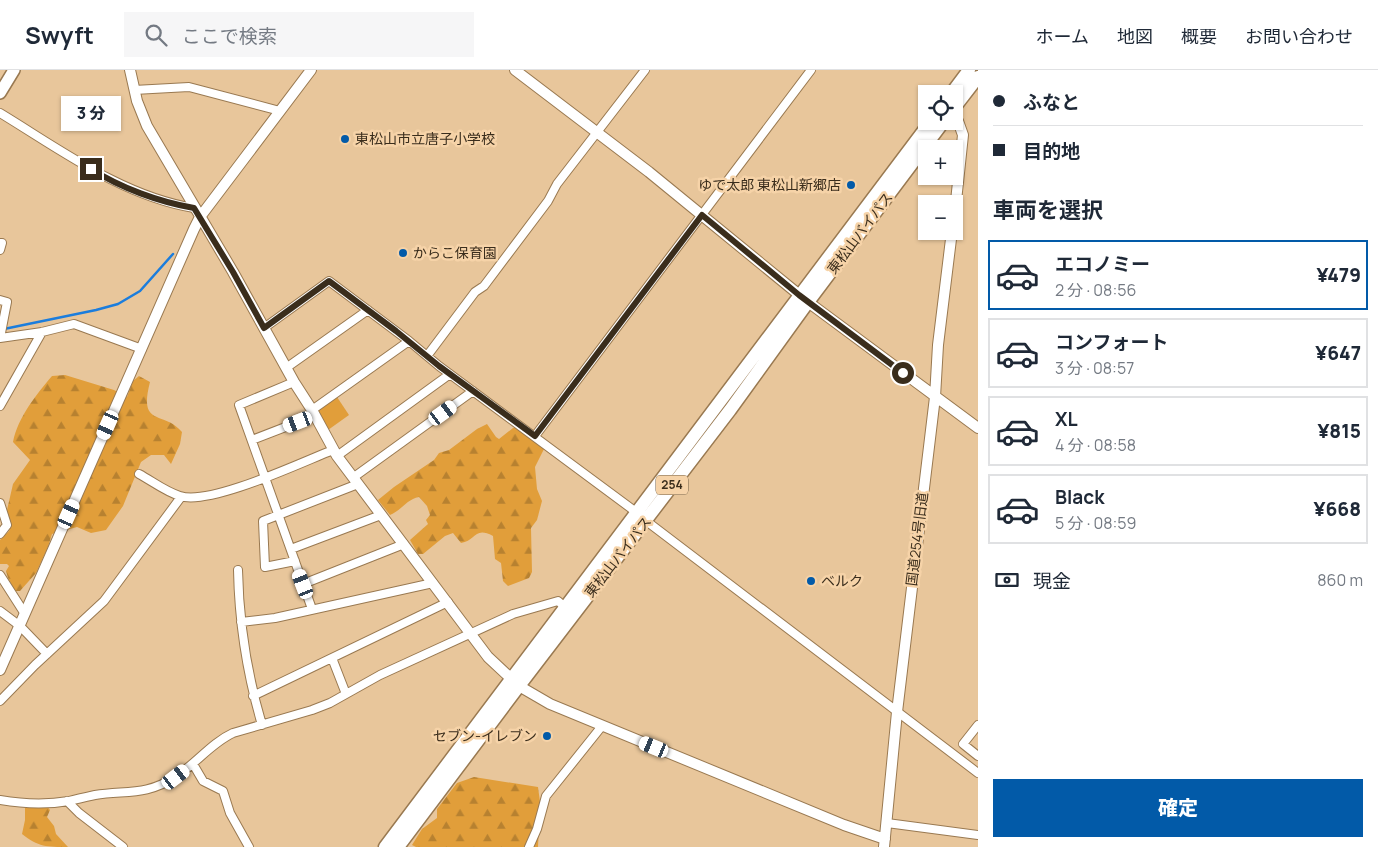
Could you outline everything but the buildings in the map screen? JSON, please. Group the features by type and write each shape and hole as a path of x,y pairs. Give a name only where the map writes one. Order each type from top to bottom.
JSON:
{"highway":[{"path":"960,85 971,72"},
{"path":"963,89 971,72"},
{"name":"東松山バイパス","path":"804,299 925,130"},
{"name":"東松山バイパス","path":"385,847 514,683 804,299 937,130"},
{"name":"東松山バイパス","path":"398,847 514,683 565,607 641,516"}],"main road":[{"path":"0,92 14,70"}],"street":[{"path":"130,70 134,90 147,126 335,453 488,657 514,683 550,704 885,843"},
{"path":"0,670 142,349 197,212 280,111 310,70"},
{"path":"515,70 598,132 804,299 978,428"},
{"path":"427,356 475,292 484,286 548,201 557,184 645,70"},
{"path":"535,436 812,70"},
{"path":"134,90 189,87 280,111"},
{"path":"0,113 106,178 149,196 197,212"},
{"path":"957,195 963,136 961,130"},
{"name":"国道254号旧道","path":"885,843 897,712 935,397 938,345 951,240"},
{"path":"0,243 2,243 0,250"},
{"path":"264,328 329,281 978,773"},
{"path":"0,300 7,302 0,338 42,332 74,324 142,349"},
{"path":"286,368 368,310"},
{"path":"0,406 42,332"},
{"path":"252,440 313,413 409,341"},
{"path":"139,474 181,497 210,496 248,485 265,477 335,453 450,374"},
{"path":"294,382 239,405 312,609"},
{"path":"295,561 265,567 263,520 356,481 473,391"},
{"path":"0,701 104,601 181,497"},
{"path":"0,503 7,525 0,534"},
{"path":"291,549 381,515"},
{"path":"303,584 404,544"},
{"path":"238,570 244,652 262,725"},
{"path":"0,575 25,614"},
{"path":"241,622 275,618 433,583"},
{"path":"0,800 38,804 96,795 143,791 158,786 176,777 193,764 220,738 312,710 380,675 512,614 558,601 565,607"},
{"path":"254,696 448,602"},
{"path":"0,612 20,626 47,654"},
{"path":"332,658 346,694"},
{"path":"978,725 963,744 978,756"},
{"path":"529,847 537,828 546,796 602,726"},
{"path":"193,764 203,781 223,791 230,813 249,847"},
{"path":"67,801 79,813 123,847"},
{"path":"887,822 978,835"}],"green space":[{"path":"65,375 114,390 127,397 133,381 139,376 150,382 147,406 155,416 175,425 182,432 180,444 171,464 164,455 151,455 141,462 123,506 106,530 91,533 77,527 52,534 36,573 20,591 15,591 6,571 9,566 7,564 0,564 0,540 9,531 11,525 7,510 13,484 30,460 13,442 15,433 28,407 52,376"},
{"path":"337,397 349,415 328,430 318,411"},
{"path":"487,424 499,439 517,427 543,446 544,449 535,467 537,489 542,501 537,520 531,528 532,572 529,578 508,586 503,581 501,563 495,559 493,536 487,533 478,533 470,540 461,543 453,533 445,536 423,554 418,554 410,540 428,524 426,520 430,515 427,506 419,497 411,500 390,515 378,500 434,460 439,453 449,450 477,429"},
{"path":"474,777 538,787 540,802 538,847 416,847 412,845 422,829 437,818 437,809 457,783"},
{"path":"40,802 50,810 47,817 54,826 56,834 68,847 43,845 33,842 22,834 25,808"}],"waterway":[{"path":"4,329 118,304 140,291 173,254"}],"place":[{"name":"東松山市立唐子小学校","path":"345,139"},
{"name":"ゆで太郎 東松山新郷店","path":"851,185"},
{"name":"からこ保育園","path":"403,253"},
{"name":"ベルク","path":"811,581"},
{"name":"セブン-イレブン","path":"547,736"}],"route":[{"path":"91,169 106,178 149,196 194,208 264,328 329,281 439,366 535,436 702,215 799,295 903,373"}]}
